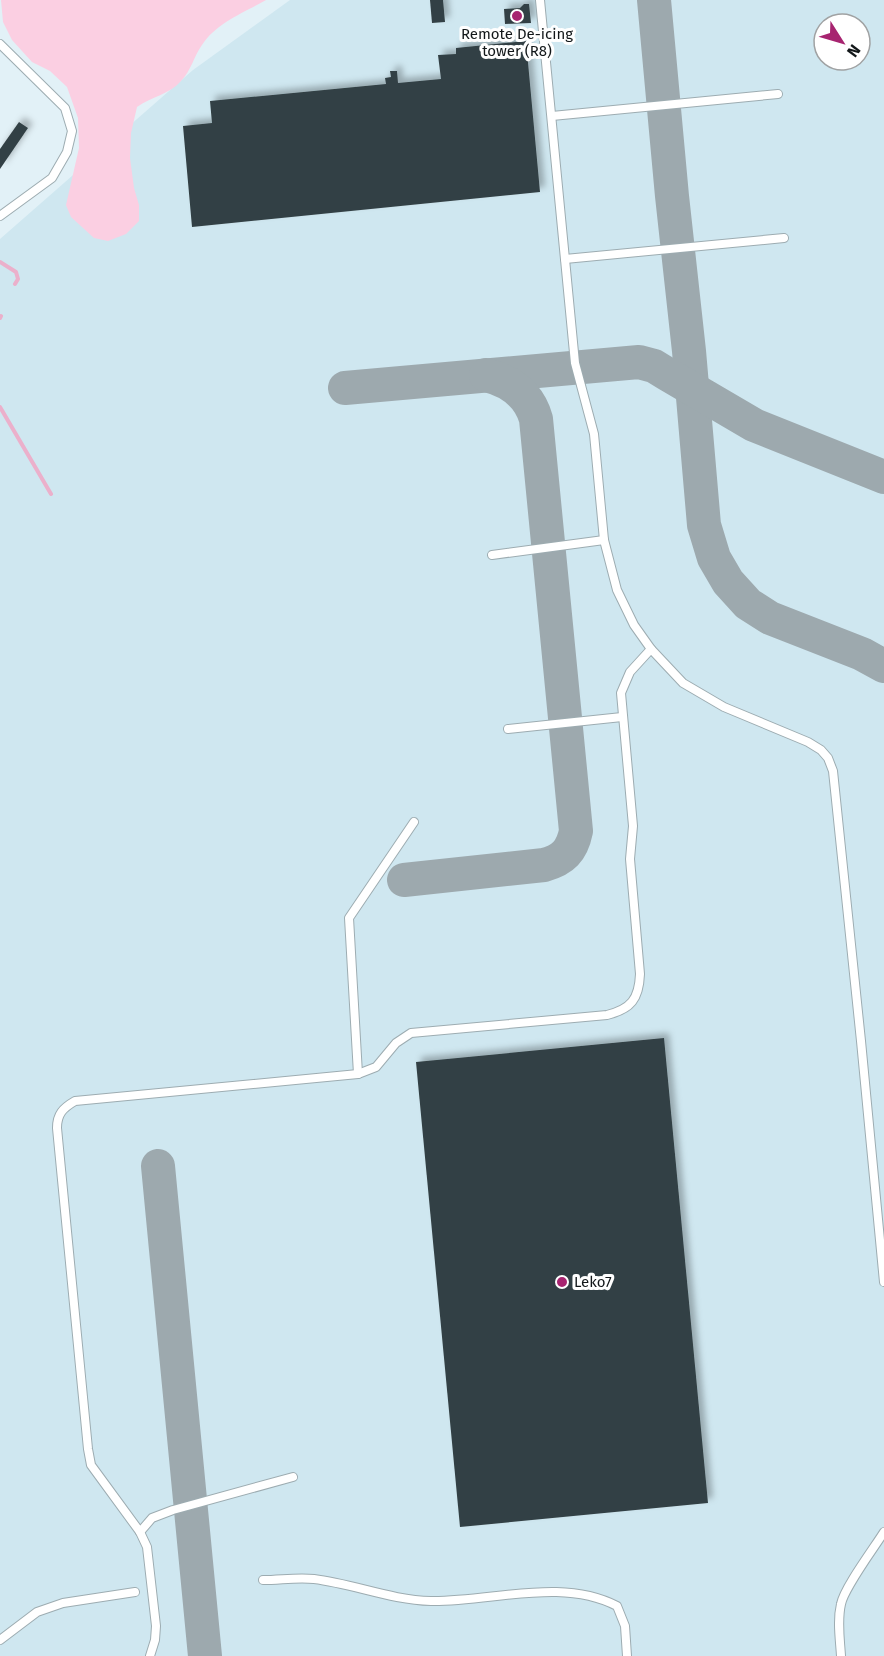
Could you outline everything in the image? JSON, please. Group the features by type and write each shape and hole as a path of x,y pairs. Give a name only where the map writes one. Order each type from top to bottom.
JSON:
{"lane":[{"path":"540,0 575,363 594,434 604,540 617,590 626,610 651,649 683,683 724,707 808,742 821,750 828,758 833,771 884,1282"},
{"path":"0,44 65,108 72,131 68,152 52,178 0,216"},
{"path":"552,116 778,94"},
{"path":"565,259 784,238"},
{"path":"492,555 604,540"},
{"path":"150,1656 156,1626 147,1547 140,1532 91,1465 88,1449 57,1128 60,1113 75,1101 358,1074 376,1067 396,1043 411,1034 608,1015 621,1011 636,997 640,988 640,974 630,859 633,826 621,693 630,672 651,649"},
{"path":"508,729 622,717"},
{"path":"358,1074 349,918 414,822"},
{"path":"140,1532 152,1518 173,1510 293,1477"},
{"path":"841,1656 839,1624 841,1604 884,1532"},
{"path":"263,1580 311,1579 335,1582 399,1598 430,1601 467,1600 541,1592 564,1592 595,1597 617,1606 625,1626 627,1656"},
{"path":"0,1641 37,1612 63,1603 135,1592"}],"shaded area":[{"path":"1,0 266,0 215,30 202,45 187,73 177,85 137,107 131,133 130,158 139,205 139,221 126,234 108,241 94,238 71,217 66,205 79,148 78,118 67,87 50,71 32,62 12,40 3,22"},
{"path":"290,0 884,0 884,1656 0,1656 0,239 193,70"}],"building":[{"path":"430,0 443,0 445,22 432,23"},
{"name":"Remote De-icing tower (R8)","path":"524,4 529,4 531,23 505,24 504,9 520,8"},
{"path":"526,41 540,192 192,227 183,126 212,123 210,101 386,84 385,78 391,77 390,71 397,71 398,83 441,79 438,55 456,54 456,48"},
{"path":"19,122 28,128 0,169 0,149"},
{"name":"Leko7","path":"664,1038 708,1503 460,1527 416,1062"}],"waterway":[{"path":"0,262 16,272 18,279 15,284"},
{"path":"0,407 51,494"}],"taxiway":[{"path":"654,0 704,525 714,558 728,582 748,604 770,618 862,654 884,666"},
{"path":"345,388 639,362 654,366 754,425 884,477"},
{"path":"404,880 544,865 566,854 576,831 536,419 529,402 517,390 503,381 486,375"},
{"path":"158,1166 205,1656"}],"place":[{"name":"Remote De-icing tower (R8)","path":"517,16"},
{"name":"Leko7","path":"562,1282"}]}
